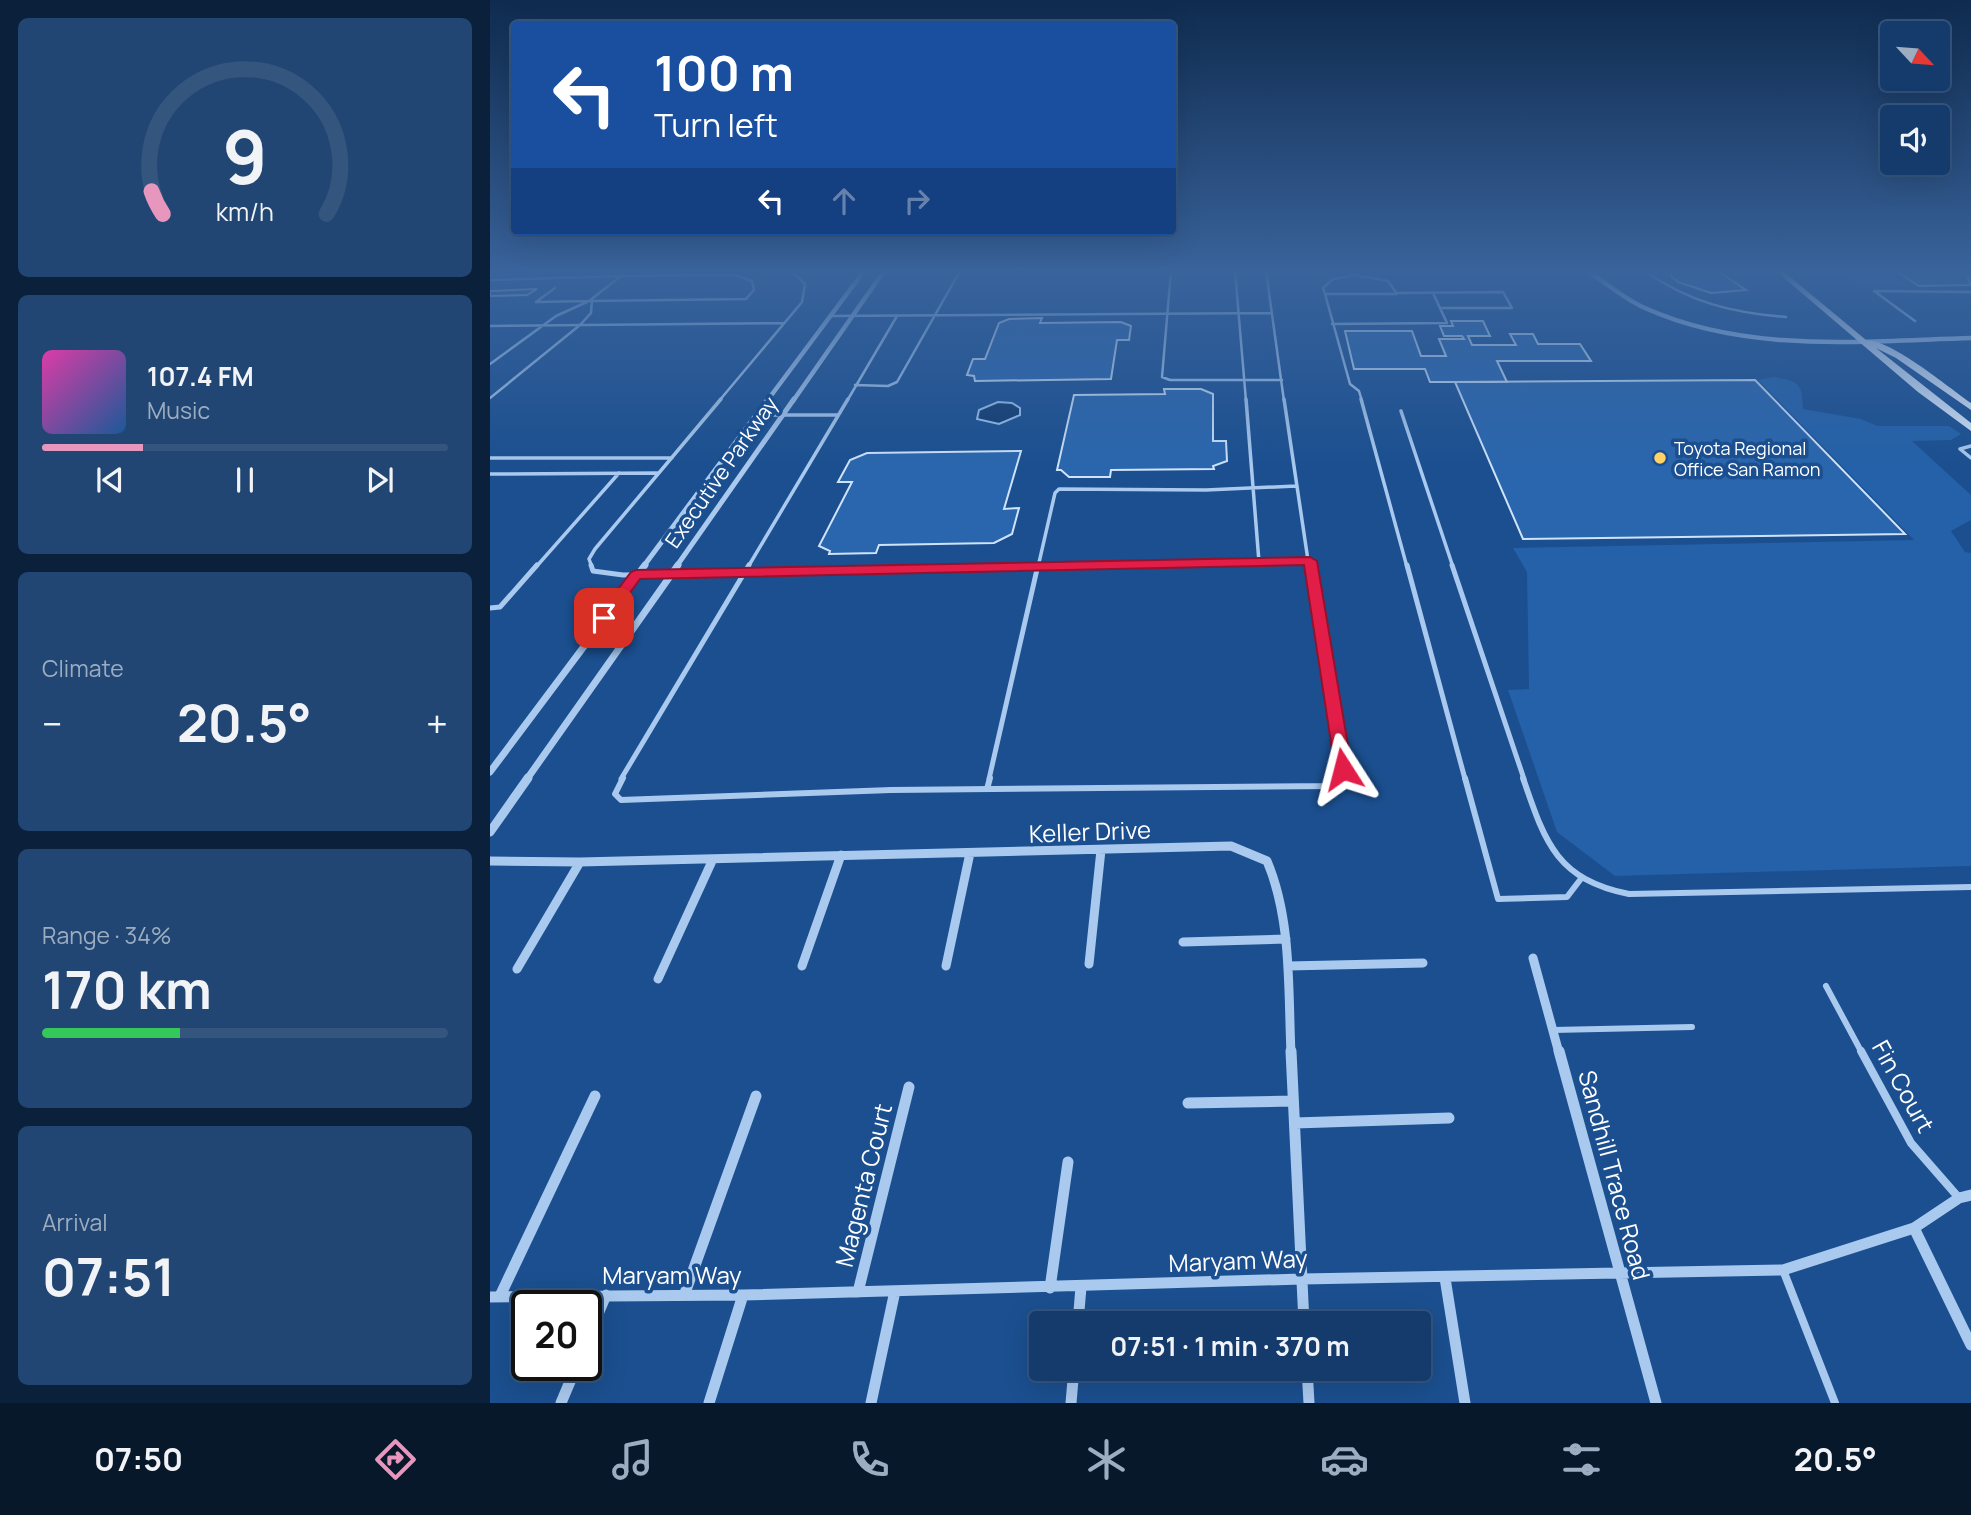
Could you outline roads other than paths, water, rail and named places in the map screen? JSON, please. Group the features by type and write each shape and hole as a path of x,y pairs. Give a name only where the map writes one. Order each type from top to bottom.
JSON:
{"main road":[{"path":"1860,336 1879,357 1971,428"},
{"path":"1864,340 1899,356 1971,407"}],"street":[{"name":"Executive Parkway","path":"490,772 815,336"},
{"name":"Executive Parkway","path":"490,832 837,336"},
{"path":"1759,336 1864,340 1971,338"},
{"name":"Keller Drive","path":"490,861 580,862 1231,846 1267,860 1273,875 1286,939 1303,1311"},
{"path":"1089,964 1101,850"},
{"path":"946,966 970,853"},
{"path":"802,966 841,855"},
{"path":"658,979 713,859"},
{"path":"517,969 580,862"},
{"path":"1183,942 1286,939"},
{"name":"Sandhill Trace Road","path":"1533,958 1656,1403"},
{"path":"1288,966 1423,963"},
{"name":"Magenta Court","path":"858,1292 909,1087"},
{"path":"495,1296 596,1096"},
{"path":"685,1293 756,1096"},
{"path":"1188,1103 1293,1101"},
{"path":"1295,1123 1449,1118"},
{"path":"1051,1287 1068,1163"},
{"name":"Maryam Way","path":"495,1296 685,1293 743,1295 1301,1279 1783,1270 1914,1228 1965,1197"},
{"path":"1914,1228 1971,1345"},
{"path":"1445,1278 1465,1403"},
{"path":"1079,1311 1081,1287"},
{"path":"871,1403 895,1291"},
{"path":"602,1304 606,1295"},
{"path":"709,1403 743,1295"},
{"path":"561,1403 570,1381"},
{"path":"1071,1403 1073,1381"},
{"path":"1308,1381 1309,1403"}],"lane":[{"path":"490,364 526,336"},
{"path":"490,398 566,336"},
{"path":"773,336 673,458 657,473 589,559 593,571 601,575 636,575 1310,561"},
{"path":"885,336 620,782 615,794 621,800 987,789 1333,786 1343,769 1296,486 1275,336"},
{"path":"855,386 888,386 897,382 925,336"},
{"path":"1165,336 1162,377 1170,380 1282,380"},
{"path":"1240,336 1259,562"},
{"path":"1336,336 1350,384 1359,391 1363,404 1498,899 1567,897 1580,880"},
{"path":"1401,411 1543,837 1562,865 1580,880 1603,890 1629,894 1971,887"},
{"path":"756,415 837,415"},
{"path":"1971,446 1960,449 1971,458"},
{"path":"490,458 673,458"},
{"path":"490,608 500,607 619,473"},
{"path":"490,474 657,473"},
{"path":"987,789 1055,493 1059,489 1252,489 1296,486"},
{"name":"Fin Court","path":"1826,986 1912,1143 1965,1197"},
{"path":"1553,1030 1692,1027"},
{"path":"1783,1270 1835,1403"}],"place":[{"name":"Toyota Regional Office San Ramon","path":"1660,458"}]}
